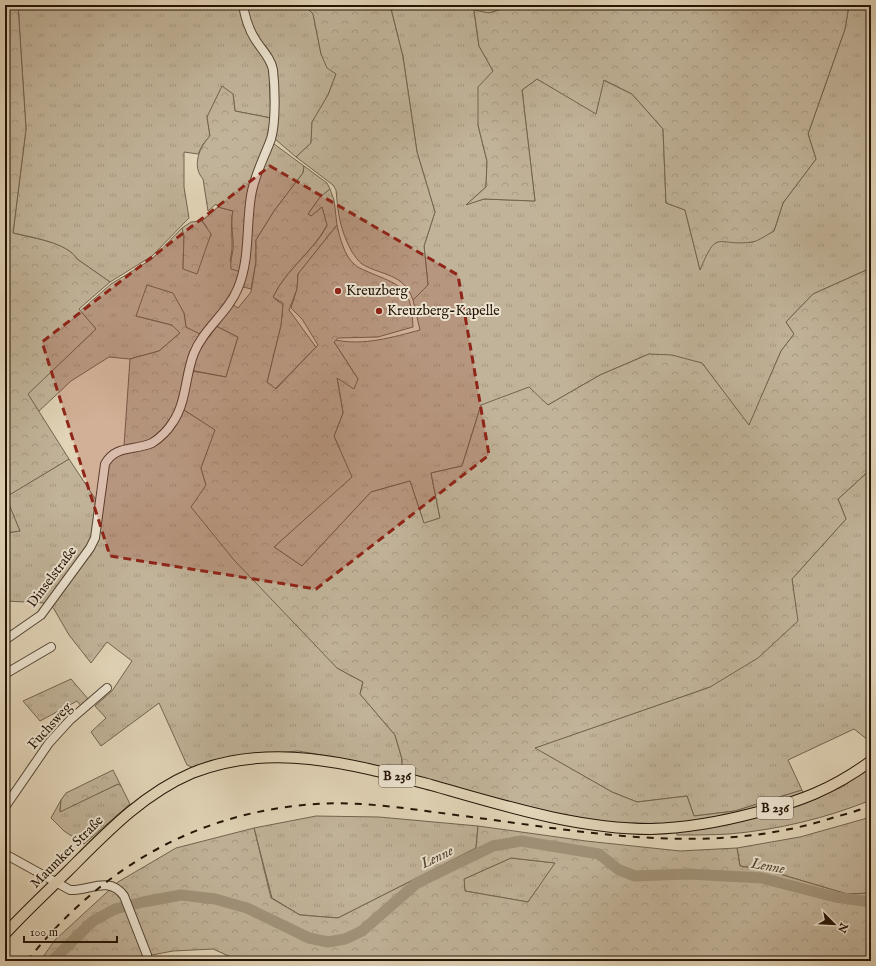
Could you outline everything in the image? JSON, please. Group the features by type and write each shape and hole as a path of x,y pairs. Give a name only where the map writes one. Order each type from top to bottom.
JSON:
{"main road":[{"name":"Maumker Straße","path":"5,934 132,809 174,782 209,767 251,758 292,756 320,759 366,768 527,811 577,822 621,828 670,828 730,819 809,797 843,781 871,761"}],"street":[{"name":"Dinselstraße","path":"5,640 37,618 44,611 93,543 105,464 107,460 116,452 152,443 166,431 173,422 179,409 196,349 229,305 238,288 247,250 248,216 252,189 270,139 274,118 272,69 269,59 250,30 243,5"},
{"path":"5,674 51,647"},
{"name":"Fuchsweg","path":"5,807 49,743 70,720 107,688"},
{"path":"5,854 70,890 77,891 96,885 106,885 119,889 124,896 147,955"}],"highlighted area":[{"path":"270,166 458,275 489,455 316,589 110,556 42,342"}],"green space":[{"path":"5,5 18,5 26,129 13,233 65,248 77,259 110,282 79,309 96,329 28,394 69,459 6,497 20,531 5,533"},
{"path":"18,5 241,5 269,67 271,118 235,111 233,94 207,116 210,136 203,144 198,154 184,152 184,187 189,218 152,256 110,282 65,249 39,239 13,233 26,129"},
{"path":"245,5 304,5 313,13 321,54 336,74 328,95 312,123 311,143 296,157 275,139 274,69 257,38"},
{"path":"304,5 390,5 403,57 417,152 435,212 424,246 428,285 413,300 409,291 398,280 392,276 362,264 358,260 352,252 342,229 336,190 333,185 296,157 311,143 312,122 328,95 336,74 327,68 321,54 313,14"},
{"path":"390,5 508,5 508,7 489,13 474,11 479,46 493,71 478,125 487,161 486,187 467,204 484,199 535,201 522,90 537,79 596,113 603,80 632,94 663,129 666,203 685,210 700,269 709,247 719,241 753,242 774,231 783,203 816,159 808,134 845,29 849,5 871,5 871,268 813,294 786,322 794,334 781,351 749,426 702,363 649,354 600,375 548,405 481,405 462,466 431,473 440,518 424,524 410,481 371,492 302,566 274,547 351,477 334,436 343,413 337,377 358,379 334,342 336,340 357,342 378,340 420,330 413,300 428,285 424,246 435,212 417,152 403,57"},
{"path":"508,5 849,5 845,29 808,134 816,159 783,203 774,231 752,242 719,242 715,244 711,248 700,270 685,210 666,203 663,129 632,94 604,80 596,114 537,79 522,90 535,201 484,199 466,205 486,187 487,161 478,125 478,87 493,71 479,46 474,10 489,13 508,7"},
{"path":"222,86 233,94 235,111 271,118 269,136 260,161 241,272 231,269 233,250 233,211 218,207 216,204 208,211 203,179 199,174 197,162 203,145 210,136 207,117"},
{"path":"274,144 304,166 303,173 274,211 256,240 256,262 251,289 243,287 243,285 252,198 271,146"},
{"path":"304,166 327,183 330,189 320,197 308,214 311,216 322,207 327,225 314,244 278,287 273,297 283,305 281,325 267,382 276,389 318,345 302,319 291,308 297,289 298,274 337,225 345,251 354,264 361,269 393,283 405,292 411,305 413,327 378,337 338,338 334,342 358,379 354,389 337,378 343,413 334,436 352,477 274,547 302,566 371,492 410,481 424,523 440,518 431,473 462,466 481,405 529,387 548,405 600,375 649,354 672,355 702,363 749,425 781,351 794,334 786,322 813,294 871,268 871,469 838,499 846,519 792,579 798,621 758,658 710,687 535,748 612,792 637,802 687,796 694,816 735,811 802,790 804,794 735,814 671,824 616,826 548,813 402,774 402,759 395,735 360,694 363,682 337,668 234,560 191,507 206,485 201,468 215,430 178,406 173,419 149,443 124,446 130,359 159,351 180,333 172,325 136,316 147,285 173,293 184,313 186,327 202,335 187,370 226,377 238,337 214,325 232,304 238,308 251,292 256,262 256,240 274,211 303,173"},
{"path":"330,189 334,200 337,225 298,274 297,289 289,310 316,347 275,389 267,382 281,325 283,303 273,297 278,287 327,226 322,207 311,216 308,214 320,197"},
{"path":"218,207 233,211 232,248 230,261 241,272 227,304 202,335 186,328 184,313 136,316 172,325 180,333 159,351 130,359 109,357 71,381 38,412 27,394 96,329 80,311 111,284 152,259 182,228 184,236 183,269 207,227 202,221"},
{"path":"202,221 211,234 197,274 183,269 184,236 182,228 191,222"},
{"path":"214,325 238,337 226,377 190,370 196,349"},
{"path":"182,409 216,430 201,468 206,485 337,668 363,682 360,694 395,735 402,759 402,774 345,759 298,751 229,757 194,768 187,765 159,703 101,746 91,732 106,718 95,706 112,691 132,661 107,642 91,663 69,635 51,606 93,547 106,464"},
{"path":"69,459 98,503 92,540 46,603 5,601 5,533 20,531 5,497"},
{"path":"871,469 871,737 868,740 854,729 788,760 802,790 735,811 694,816 687,796 637,802 612,792 534,748 710,687 797,621 792,579 846,519 838,499"},
{"path":"71,679 89,700 82,707 77,701 40,721 23,701"},
{"path":"871,766 871,800 819,818 765,830 729,834 677,835 676,830 805,803 842,787"},
{"path":"113,770 121,786 118,784 60,812 61,800 66,793"},
{"path":"118,784 121,786 130,804 84,844 64,831 51,818 61,800 60,811"},
{"path":"316,816 379,817 478,826 476,848 338,918 300,915 272,898 254,828"},
{"path":"871,817 871,893 847,894 766,870 740,866 737,848 800,837"},
{"path":"478,826 586,841 680,851 737,848 740,866 766,870 847,894 871,893 871,961 240,961 213,949 173,951 120,961 40,961 55,940 118,882 176,848 254,828 271,898 300,915 338,918 476,848","holes":["511,858 555,863 528,902 465,891 464,879"]},
{"path":"511,858 556,863 528,902 465,891 464,879"}],"waterway":[{"name":"Lenne","path":"52,961 93,921 115,909 181,895 215,899 247,908 309,938 328,942 345,939 362,931 417,883 493,846 521,841 599,854 619,870 635,876 689,874 762,878 835,897 871,902"}],"railway":[{"path":"27,961 56,928 86,898 119,873 154,851 191,833 231,819 272,809 334,803 369,805 404,808 598,834 645,838 692,839 738,837 785,830 847,814 871,805"}],"place":[{"name":"Kreuzberg","path":"338,291"},
{"name":"Kreuzberg-Kapelle","path":"379,311"}]}
